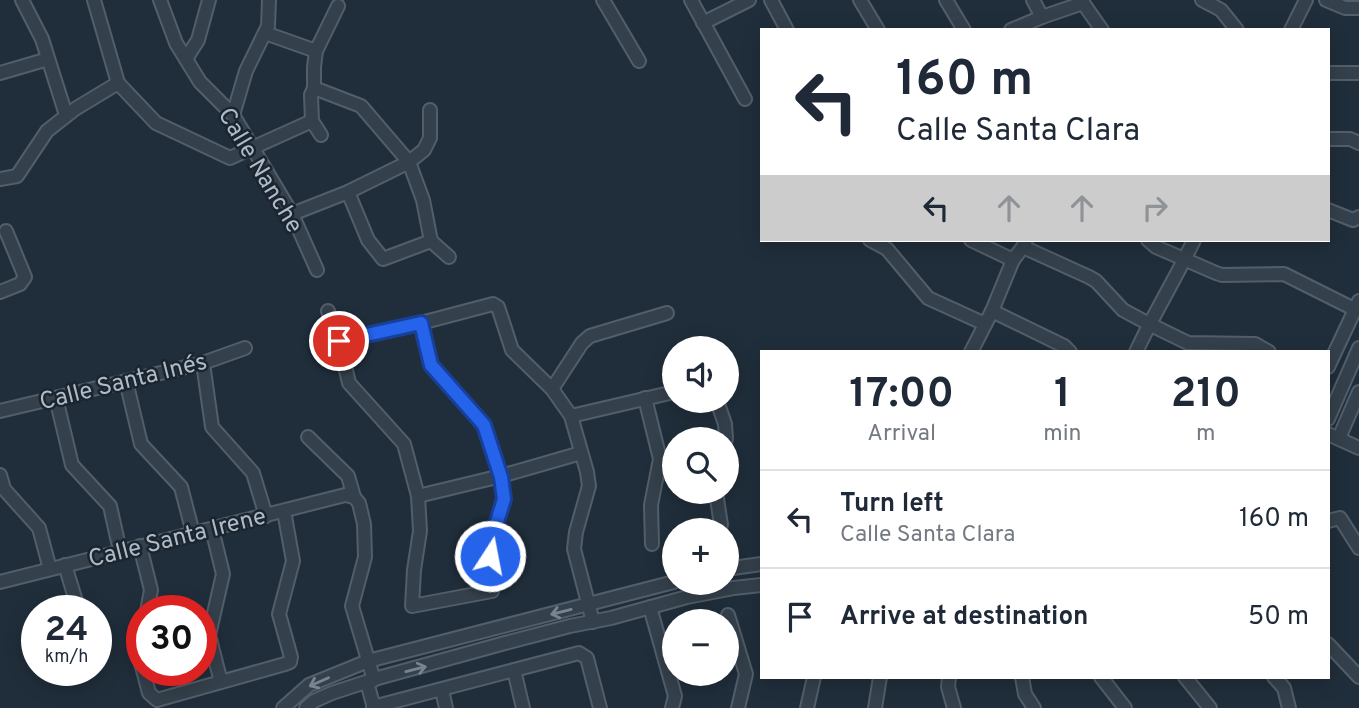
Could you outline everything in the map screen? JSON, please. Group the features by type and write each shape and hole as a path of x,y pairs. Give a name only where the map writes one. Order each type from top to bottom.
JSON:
{"street":[{"path":"22,0 42,39 66,115"},
{"path":"94,0 118,83 156,123 230,158 312,121"},
{"name":"Calle Nanche","path":"160,0 176,43 200,82 233,115 292,214 317,270"},
{"path":"186,59 198,40 209,0"},
{"path":"233,115 246,71 268,26 268,0"},
{"path":"603,0 639,61"},
{"path":"691,0 745,99"},
{"path":"704,23 749,0"},
{"path":"771,0 786,28"},
{"path":"860,0 877,28"},
{"path":"946,0 960,24"},
{"path":"1033,0 1042,17"},
{"path":"1202,0 1221,10 1235,28"},
{"path":"1292,28 1306,0"},
{"path":"1326,0 1345,8 1359,8"},
{"path":"1016,28 1083,2 1101,28"},
{"path":"321,135 312,121 311,95 314,88 316,51 338,6"},
{"path":"265,33 316,51"},
{"path":"0,72 48,58"},
{"path":"1330,73 1359,73"},
{"path":"0,179 17,176 47,131 66,115 118,83"},
{"path":"314,88 361,106 409,162 423,200 431,241 449,257"},
{"path":"292,214 348,192 409,162 424,150 430,138 430,110"},
{"path":"1330,139 1350,139 1359,143"},
{"path":"348,192 368,240 383,259 431,241"},
{"path":"1330,212 1354,218"},
{"path":"0,292 20,284 25,277 6,231"},
{"path":"874,242 887,249 928,298 985,324"},
{"path":"975,242 1013,260"},
{"path":"1150,242 1184,261 1223,275 1284,274 1357,305 1330,365"},
{"path":"1137,350 1193,242"},
{"path":"972,350 992,312 1013,260 1025,244 1096,281 1123,310 1188,342 1255,344 1266,350"},
{"path":"339,341 493,304 498,307 512,351 552,389 571,416 589,486 574,549 593,622"},
{"path":"328,311 339,341 349,383 404,444 418,496 420,531 412,606 492,591 490,556 504,499 501,477 484,425 431,365 421,323"},
{"path":"992,312 1068,350"},
{"path":"552,389 582,342 590,336 667,313"},
{"name":"Calle Santa Inés","path":"0,411 203,363 245,348"},
{"path":"1330,415 1359,348"},
{"path":"203,363 212,428 253,473 266,516"},
{"path":"1330,370 1346,379"},
{"path":"126,381 141,444 181,487 193,533"},
{"path":"1359,392 1334,436 1359,448"},
{"path":"571,416 662,394"},
{"path":"56,398 72,465 110,506 120,551"},
{"path":"645,398 660,459 651,505 652,544"},
{"path":"309,437 348,476 354,497 359,503 364,524 365,557 352,606 368,661 374,707 579,653 587,658 600,708"},
{"path":"418,496 501,477 581,453"},
{"path":"0,475 4,489 39,528 50,569"},
{"name":"Calle Santa Irene","path":"0,582 345,495 354,497"},
{"path":"217,683 289,662 279,614 293,561 284,511"},
{"path":"1334,519 1359,548"},
{"path":"212,529 223,574 209,635 220,682"},
{"path":"140,546 150,595"},
{"path":"739,567 760,564"},
{"path":"65,565 74,595"},
{"path":"282,708 309,685 368,661 662,585"},
{"path":"306,708 332,693 505,643 722,590 760,585"},
{"path":"650,607 675,696 673,708"},
{"path":"1330,646 1359,677"},
{"path":"738,708 746,674 739,651"},
{"path":"513,670 523,708"},
{"path":"807,708 814,679"},
{"path":"874,708 880,679"},
{"path":"949,679 948,687 954,708"},
{"path":"1022,679 1025,694 1034,708"},
{"path":"1103,679 1125,708"},
{"path":"1187,679 1210,708"},
{"path":"1276,679 1284,688 1289,708"},
{"path":"147,686 149,693 157,700 206,686"},
{"path":"442,690 446,708"}],"route":[{"path":"339,341 421,323 431,365 484,425 501,477 504,499 490,556"}]}
